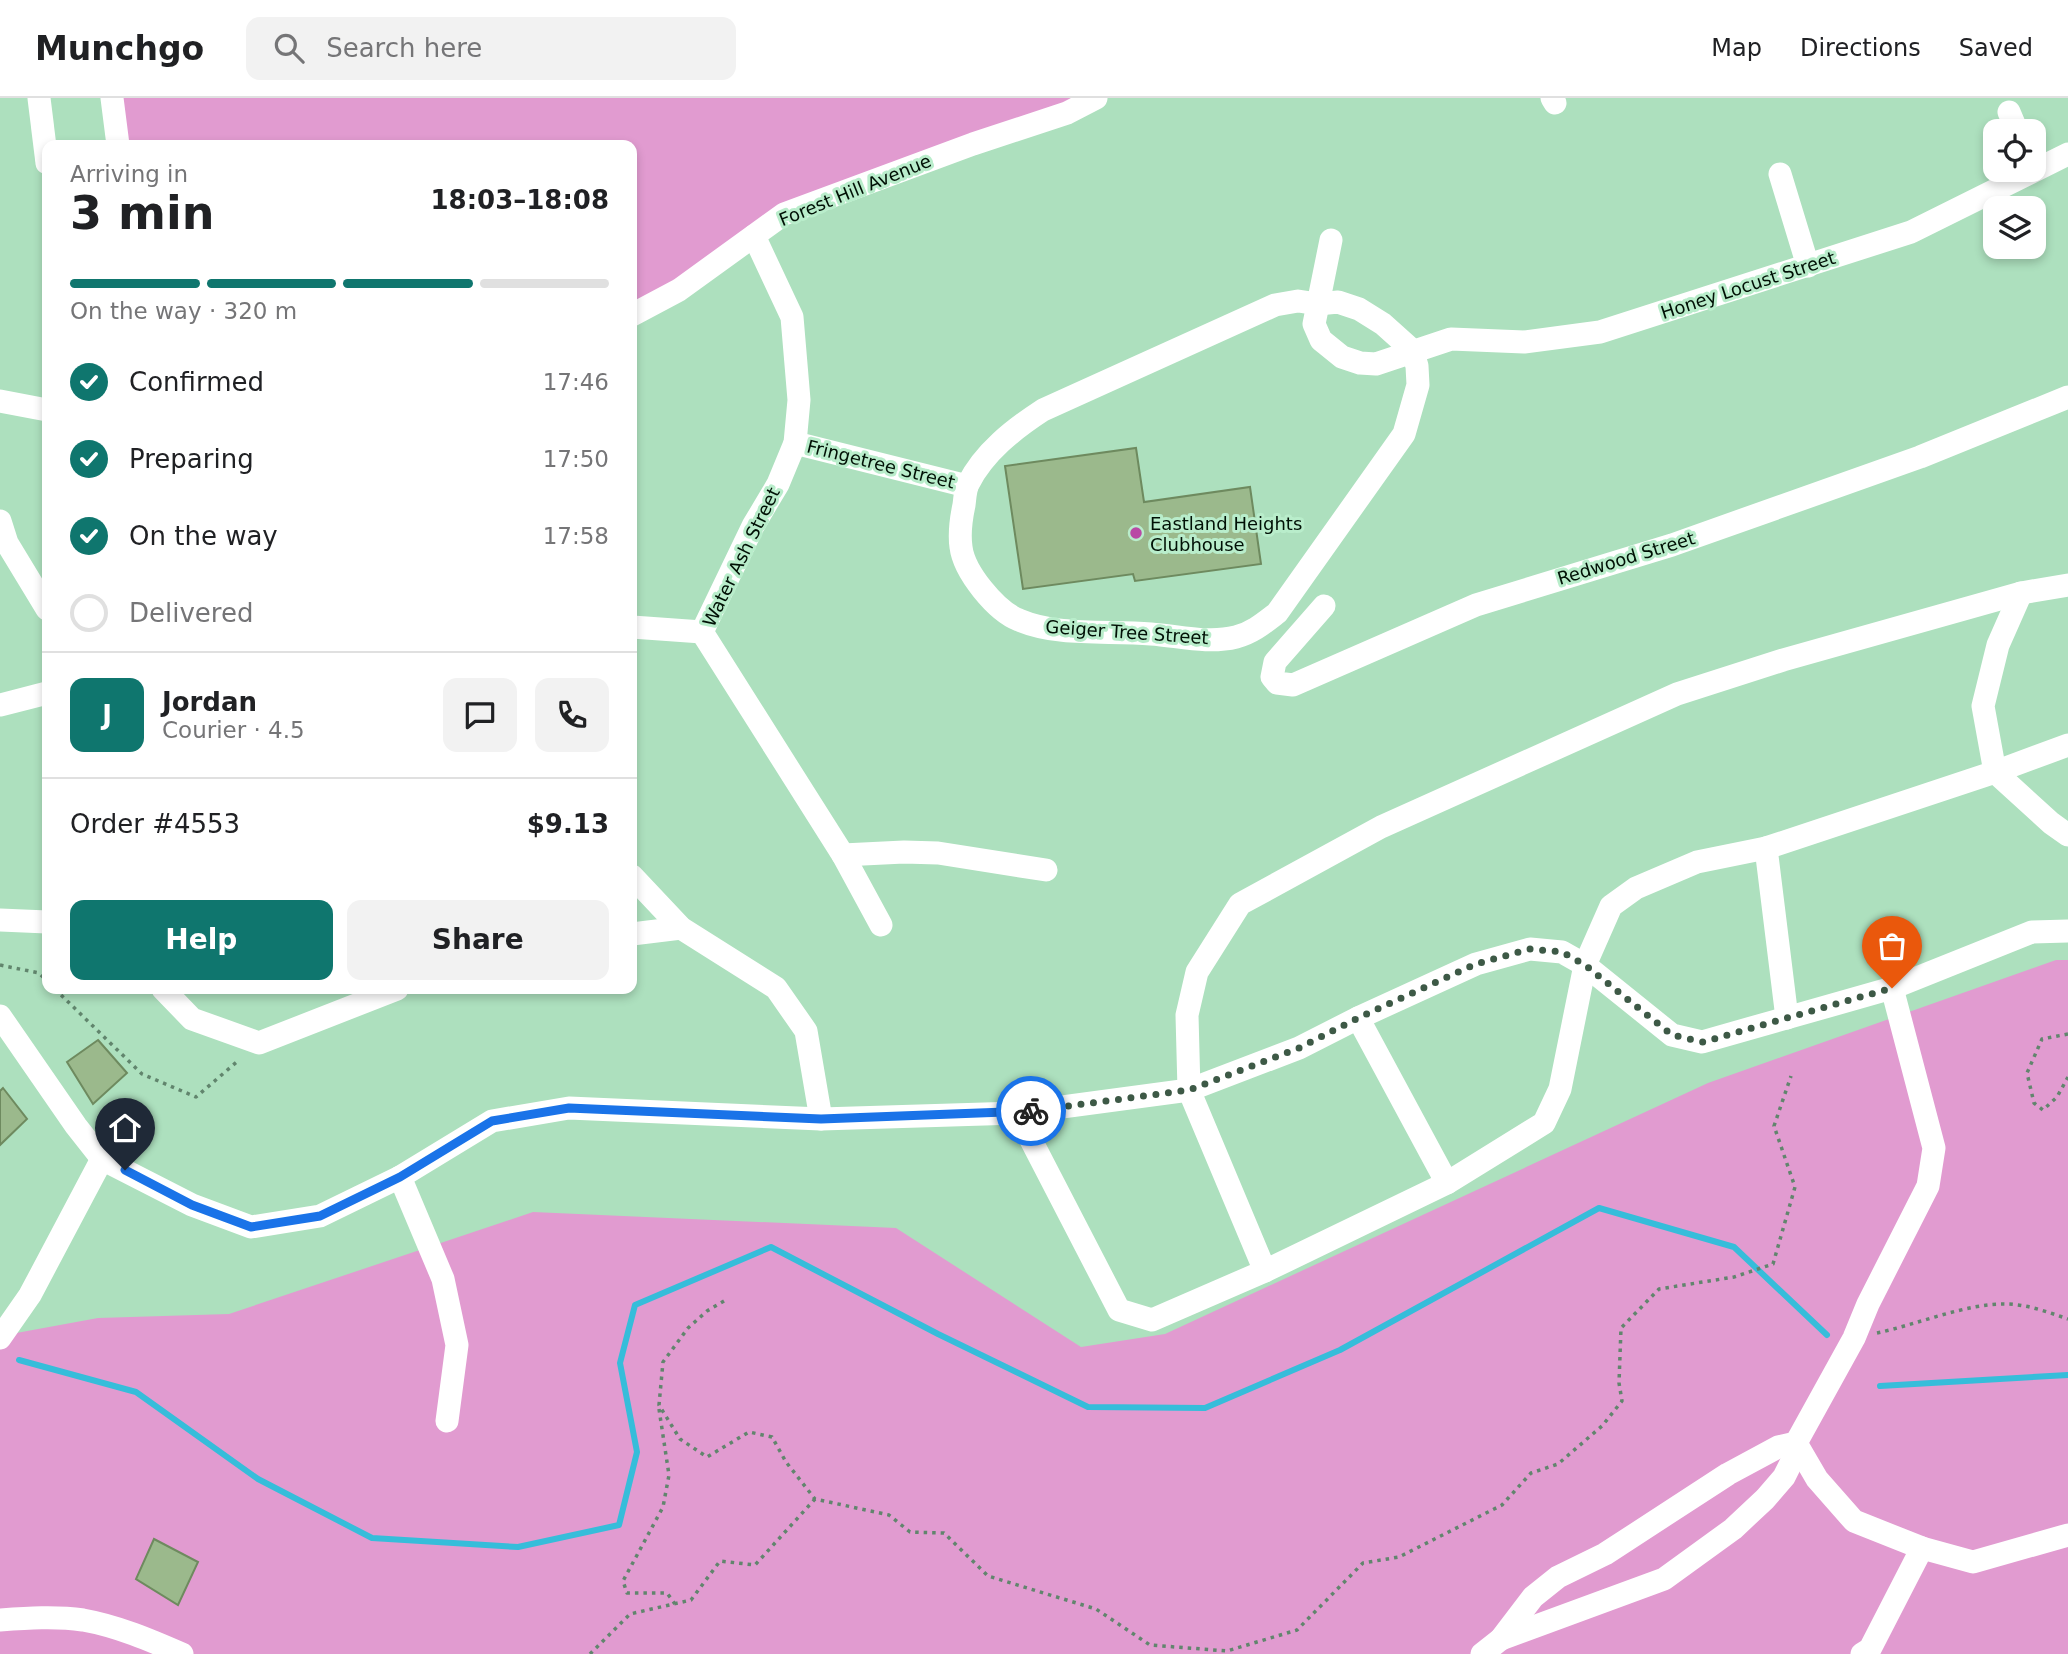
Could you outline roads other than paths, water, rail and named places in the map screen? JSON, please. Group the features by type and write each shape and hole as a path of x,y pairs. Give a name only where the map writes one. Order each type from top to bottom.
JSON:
{"street":[{"path":"40,98 45,140"},
{"path":"112,98 117,140"},
{"name":"Forest Hill Avenue","path":"637,313 679,290 784,215 973,144 1067,113 1096,98"},
{"name":"Honey Locust Street","path":"2046,164 2068,154"},
{"path":"1780,174 1808,266"},
{"name":"Honey Locust Street","path":"1331,240 1314,324 1321,340 1342,357 1360,363 1376,363 1451,339 1524,342 1600,332 1911,232 2009,182"},
{"name":"Water Ash Street","path":"754,236 792,317 799,400 795,443 778,484 753,526 702,632 843,855 881,925"},
{"name":"Geiger Tree Street","path":"1298,301 1318,304 1338,302 1359,309 1383,324 1412,350 1417,366 1418,386 1404,434 1277,613 1258,627 1236,637 1209,640 1046,628 1017,619 996,604 975,580 961,550 960,524 967,486 991,452 1015,429 1043,410 1275,305 1298,301"},
{"name":"Redwood Street","path":"1324,606 1275,662 1272,677 1277,683 1293,685 1476,605 1672,545 1920,457 2068,397"},
{"path":"0,401 42,409"},
{"name":"Fringetree Street","path":"795,443 967,486"},
{"path":"0,521 7,543 42,601"},
{"path":"1265,1271 1189,1090 1187,1015 1197,972 1240,904 1381,827 1677,694 1783,660 2021,593 2068,585"},
{"path":"2021,593 1998,645 1983,706 1996,772 2051,823 2068,835"},
{"path":"637,627 702,632"},
{"path":"0,705 42,694"},
{"path":"1017,1113 1119,1310 1152,1320 1265,1271 1447,1183 1544,1123 1560,1089 1585,965 1611,906 1636,888 1697,862 1766,848 1996,772 2068,745"},
{"path":"1766,848 1787,1018"},
{"path":"843,855 938,853 1046,870"},
{"path":"637,881 681,928 776,988 806,1031 821,1119"},
{"path":"0,920 42,922"},
{"path":"637,933 681,928"},
{"path":"0,1016 76,1126 102,1158 192,1205 251,1227 320,1216 400,1177 492,1121 569,1108 821,1119 1017,1113 1189,1090 1299,1048 1476,964 1530,949 1562,952 1585,965 1672,1035 1703,1042 1892,988 2032,932 2068,931"},
{"path":"1500,1639 1664,1579 1732,1529 1765,1499 1784,1477 1792,1461 1796,1443 1854,1338 1868,1304 1928,1186 1934,1148 1892,988"},
{"path":"168,994 192,1019 259,1043 384,994"},
{"path":"1358,1018 1447,1183"},
{"path":"0,1338 30,1295 102,1158"},
{"path":"400,1177 443,1279 457,1345 447,1421"},
{"path":"1796,1443 1816,1479 1854,1521 1922,1548 1973,1562 2068,1535"},
{"path":"1482,1654 1500,1639 1533,1597 1558,1577 1605,1554 1727,1474 1778,1447 1796,1443"},
{"path":"1863,1654 1870,1649 1922,1548"},
{"path":"0,1620 82,1620 142,1637 182,1654"}],"waterway":[{"path":"19,1360 136,1392 258,1479 372,1538 518,1547 619,1525 637,1452 620,1363 635,1305 771,1247 938,1334 1088,1407 1205,1408 1340,1350 1599,1208 1734,1247 1827,1335"},
{"path":"1880,1386 2068,1375"}],"place":[{"name":"Eastland Heights Clubhouse","path":"1136,533"}]}
